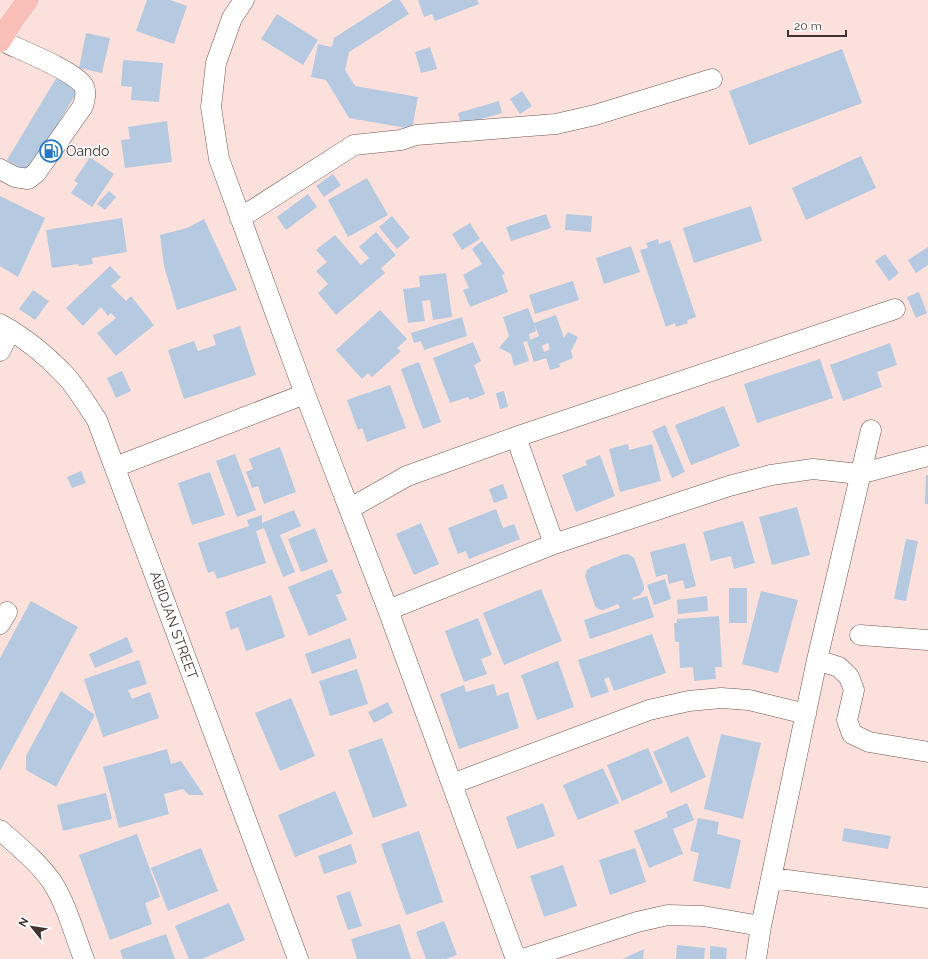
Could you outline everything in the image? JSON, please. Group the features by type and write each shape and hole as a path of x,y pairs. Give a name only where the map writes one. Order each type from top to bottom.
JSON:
{"main road":[{"path":"0,40 28,0"}],"street":[{"path":"244,0 232,18 216,63 211,108 219,159 305,394 388,610 516,959"},
{"path":"0,40 73,74 83,85 86,93 83,106 36,173 28,179 15,177 0,169"},
{"path":"240,218 354,145 401,140 416,135 556,124 595,115 712,79"},
{"path":"349,509 407,476 516,437 895,309"},
{"path":"0,350 6,327"},
{"name":"ABIDJAN STREET","path":"6,327 38,350 66,376 97,420 298,959"},
{"path":"115,467 305,394"},
{"path":"756,959 760,926 817,660 859,474 871,430"},
{"path":"516,437 554,544"},
{"path":"388,610 554,544 729,486 771,475 813,469 859,474 928,456"},
{"path":"860,635 928,640"},
{"path":"817,660 839,667 849,677 854,690 847,720 852,734 869,742 928,752"},
{"path":"452,784 649,710 689,701 721,698 749,700 806,714"},
{"path":"0,830 34,860 52,883 64,907 84,959"},
{"path":"771,878 928,898"},
{"path":"523,959 637,922 668,915 703,916 760,926"}],"building":[{"path":"147,0 170,0 187,6 174,44 136,31"},
{"path":"393,0 400,0 409,14 349,52 345,70 355,86 418,97 412,129 349,118 326,80 311,77 318,44 332,47 334,38"},
{"path":"418,0 477,0 479,4 435,21 432,14 424,17"},
{"path":"277,14 318,40 303,65 261,39"},
{"path":"86,33 110,38 102,73 79,68"},
{"path":"430,47 437,69 421,73 415,52"},
{"path":"842,49 862,103 749,145 729,91"},
{"path":"123,60 163,63 159,102 131,100 132,87 121,86"},
{"path":"57,77 78,90 29,173 7,160"},
{"path":"522,91 532,106 520,114 510,99"},
{"path":"499,101 502,113 461,125 458,113"},
{"path":"167,121 172,162 125,168 121,140 130,139 128,127"},
{"path":"861,156 876,188 806,220 792,188"},
{"path":"90,157 114,174 92,207 71,193 78,183 74,181"},
{"path":"333,174 341,185 324,197 316,186"},
{"path":"367,178 388,215 348,237 328,200"},
{"path":"109,191 116,197 105,210 97,204"},
{"path":"308,194 317,207 286,230 277,217"},
{"path":"0,196 45,218 18,277 0,266"},
{"path":"751,206 762,241 694,263 683,228"},
{"path":"546,214 551,228 511,241 506,227"},
{"path":"566,214 592,216 591,232 565,230"},
{"path":"392,216 410,238 397,249 379,227"},
{"path":"122,218 127,252 92,258 93,264 79,266 78,264 52,268 46,230"},
{"path":"204,219 237,290 177,310 164,266 160,235 187,228"},
{"path":"470,223 480,239 462,250 452,234"},
{"path":"376,232 396,255 381,268 385,273 336,315 318,293 328,284 316,271 327,262 316,250 335,235 361,265 369,258 359,247"},
{"path":"658,239 659,244 670,240 696,317 687,320 688,323 676,327 675,323 666,327 640,250 648,248 646,243"},
{"path":"482,241 505,274 502,275 508,292 470,307 463,290 469,288 463,275 482,264 472,249"},
{"path":"631,246 640,272 604,284 596,258"},
{"path":"928,247 928,265 916,273 908,260"},
{"path":"885,254 899,273 889,281 875,261"},
{"path":"110,266 121,277 111,286 126,301 131,296 154,325 116,356 97,333 116,318 111,313 108,316 101,307 83,326 66,308"},
{"path":"446,273 452,317 433,320 430,300 422,301 425,321 408,323 403,289 420,287 419,276"},
{"path":"573,281 579,300 535,314 529,295"},
{"path":"33,290 49,301 35,320 19,309"},
{"path":"919,292 927,313 916,318 907,297"},
{"path":"528,308 534,323 556,315 564,338 568,332 578,337 571,351 573,358 559,364 560,367 550,370 546,358 534,362 527,341 523,342 529,361 514,366 511,354 499,348 509,336 503,317","holes":["534,323 539,336 530,340 529,334 536,331","548,343 550,349 544,352 542,346"]},
{"path":"380,310 407,339 397,348 401,351 372,377 368,373 362,379 336,350"},
{"path":"462,317 467,336 424,350 421,341 414,343 411,333"},
{"path":"240,326 256,375 184,399 168,350 194,341 198,351 216,345 213,335"},
{"path":"473,342 481,361 474,365 485,394 470,400 468,397 450,403 433,358"},
{"path":"890,343 897,365 877,372 882,387 843,401 830,365"},
{"path":"820,359 833,398 757,423 744,384"},
{"path":"419,362 441,422 423,429 401,369"},
{"path":"122,371 131,391 116,398 107,378"},
{"path":"390,385 406,428 367,442 362,428 358,430 347,400"},
{"path":"504,391 508,407 500,409 496,393"},
{"path":"724,406 740,446 691,465 675,425"},
{"path":"665,425 685,472 672,478 652,431"},
{"path":"628,444 629,450 652,444 661,481 620,492 609,449"},
{"path":"280,447 296,492 264,504 258,486 252,488 246,472 253,469 249,459"},
{"path":"235,454 256,510 237,517 216,461"},
{"path":"600,455 615,496 576,512 562,475 587,465 585,461"},
{"path":"81,471 86,483 72,488 67,477"},
{"path":"210,472 225,515 192,525 178,483"},
{"path":"926,475 928,475 928,504 925,504"},
{"path":"503,484 508,498 494,503 489,489"},
{"path":"797,507 810,555 772,565 759,517"},
{"path":"496,509 503,528 514,524 520,539 469,559 466,551 458,554 448,528"},
{"path":"294,510 301,526 280,535 295,572 283,577 264,528 256,531 266,563 217,579 214,571 208,573 198,543 249,526 247,520 262,515 262,523"},
{"path":"743,521 755,563 734,569 731,556 711,561 703,532"},
{"path":"421,523 439,564 414,575 396,534"},
{"path":"315,528 328,562 301,572 288,539"},
{"path":"906,539 918,541 906,601 894,599"},
{"path":"685,543 696,586 685,589 683,580 669,584 667,574 656,577 650,552"},
{"path":"628,554 634,558 644,586 644,590 640,595 632,598 633,600 647,596 654,617 590,639 584,620 620,608 618,604 603,610 598,609 595,606 585,576 587,570 591,567"},
{"path":"332,569 342,593 336,595 347,620 309,636 288,587"},
{"path":"665,579 671,599 654,605 647,585"},
{"path":"729,588 747,588 747,623 729,623"},
{"path":"541,589 562,641 504,665 483,613"},
{"path":"761,591 798,600 778,673 742,664"},
{"path":"271,595 285,637 246,651 238,627 231,630 225,612"},
{"path":"707,596 708,611 678,614 677,600"},
{"path":"31,601 78,627 0,771 0,658"},
{"path":"719,616 722,667 715,667 716,679 694,681 693,667 680,668 679,642 675,642 674,623 677,623 677,619"},
{"path":"478,618 492,655 481,659 487,674 464,682 445,631"},
{"path":"652,634 666,673 614,691 609,677 604,679 609,692 591,698 578,660"},
{"path":"127,637 133,652 95,668 89,654"},
{"path":"350,638 357,658 312,674 305,654"},
{"path":"139,660 147,684 128,690 132,699 150,692 159,718 103,737 84,679"},
{"path":"558,661 574,707 537,720 521,675"},
{"path":"357,669 368,704 330,716 319,681"},
{"path":"494,684 497,696 508,692 519,728 459,749 440,694 464,685 466,692"},
{"path":"61,691 95,715 56,787 26,770 26,756"},
{"path":"291,698 315,756 280,771 255,713"},
{"path":"388,702 393,713 374,723 368,712"},
{"path":"721,734 761,743 743,819 704,809"},
{"path":"688,736 706,777 671,793 653,752"},
{"path":"382,738 407,806 373,818 348,750"},
{"path":"648,748 663,783 622,801 607,765"},
{"path":"167,749 171,764 181,761 204,795 189,795 183,789 164,794 169,814 119,828 103,767"},
{"path":"603,768 619,803 578,820 563,785"},
{"path":"335,791 353,834 295,857 278,815"},
{"path":"106,793 112,819 63,831 57,805"},
{"path":"543,803 555,836 517,849 506,817"},
{"path":"687,803 694,820 673,829 683,854 649,868 634,831 668,817 666,812"},
{"path":"698,818 719,822 717,834 741,840 730,889 693,881 699,853 690,851"},
{"path":"844,828 891,836 888,849 842,841"},
{"path":"419,831 443,902 406,915 381,844"},
{"path":"137,834 160,897 145,903 152,924 110,940 79,855"},
{"path":"351,844 357,863 324,874 318,856"},
{"path":"201,848 218,891 168,911 151,868"},
{"path":"635,848 646,882 610,895 599,860"},
{"path":"563,865 577,906 544,917 530,876"},
{"path":"350,891 362,926 348,930 336,896"},
{"path":"229,903 245,940 202,959 189,959 175,926"},
{"path":"444,921 457,955 446,959 426,959 416,932"},
{"path":"400,924 411,959 357,959 351,939"},
{"path":"166,934 175,959 123,959 120,950"},
{"path":"677,945 705,948 704,959 676,959"},
{"path":"710,946 727,948 726,959 710,959"},
{"path":"644,949 643,959 623,959 633,954"}],"place":[{"name":"Oando","path":"51,151"}]}
